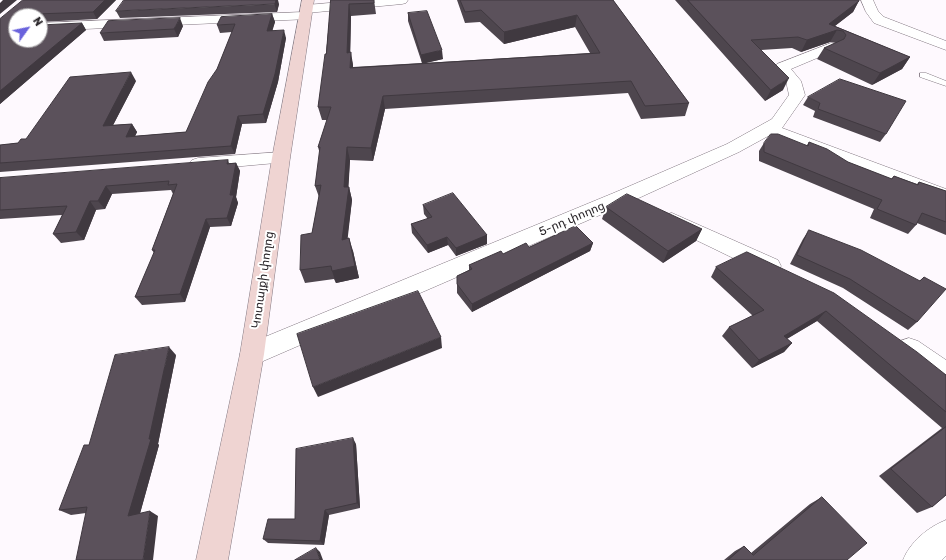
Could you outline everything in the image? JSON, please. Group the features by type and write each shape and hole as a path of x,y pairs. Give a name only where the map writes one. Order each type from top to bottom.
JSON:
{"main road":[{"name":"Կոտայքի փողոց","path":"212,560 252,354 281,158 306,8"}],"street":[{"path":"48,26 402,0"},
{"path":"867,0 872,12 879,20 946,46"},
{"name":"5-րդ փողոց","path":"252,354 623,197 733,148 778,123 797,95 793,81 782,67 831,47"},
{"path":"768,128 946,196"},
{"path":"179,166 281,158"},
{"path":"623,197 785,273"},
{"path":"890,335 946,374"},
{"path":"919,560 946,535"}],"lane":[{"path":"923,75 946,84"}],"building":[{"path":"23,0 105,0 93,12 48,14 48,8 13,8"},
{"path":"124,0 276,0 275,4 116,11"},
{"path":"331,0 374,0 374,3 349,4 347,53 351,52 350,68 600,53 577,15 504,32 481,10 465,12 460,0 613,0 689,103 645,106 631,81 383,96 371,148 347,147 344,187 349,187 342,240 349,238 355,266 332,271 331,266 300,270 301,235 312,233 321,185 315,186 320,147 318,147 331,107 318,107 326,54"},
{"path":"688,0 859,0 829,24 910,57 880,73 824,48 844,39 846,35 843,31 837,30 807,40 798,37 751,40 789,78 771,90"},
{"path":"427,11 442,50 421,55 408,13"},
{"path":"8,12 8,48 48,48 48,25 82,23 0,91 0,19"},
{"path":"272,14 267,31 284,30 275,74 263,114 238,116 231,146 0,163 0,145 18,143 21,139 26,139 70,77 131,72 103,126 132,124 126,137 186,132 208,82 217,69 235,24 217,25 221,17"},
{"path":"180,18 174,29 100,33 108,21"},
{"path":"840,79 906,101 886,134 818,109 820,103 808,97"},
{"path":"771,134 778,134 808,146 809,142 827,149 848,162 892,179 894,176 918,185 919,182 946,191 946,222 922,213 916,225 877,209 882,200 764,152 764,143"},
{"path":"228,160 227,164 236,163 230,195 234,195 227,218 206,219 180,294 135,297 155,250 152,250 177,184 168,185 169,181 106,186 98,201 90,201 76,232 53,234 67,206 0,210 0,178"},
{"path":"453,193 487,235 456,248 447,237 427,245 411,224 432,217 423,205"},
{"path":"627,194 702,229 668,251 606,207"},
{"path":"576,226 593,243 472,304 457,284 457,276 472,269 469,265 501,251 503,254 526,243 529,247"},
{"path":"809,230 861,250 920,281 924,277 946,289 917,322 850,279 797,255"},
{"path":"747,252 834,293 917,352 946,375 946,412 826,311 784,336 792,343 759,360 729,327 764,310 716,267"},
{"path":"418,291 441,337 313,387 297,334"},
{"path":"169,347 149,439 151,439 128,516 150,511 143,560 76,560 87,507 59,510 84,445 89,445 115,355"},
{"path":"946,427 946,495 932,507 891,469"},
{"path":"353,438 357,503 325,510 320,541 263,539 268,519 295,519 296,449"},
{"path":"822,497 867,543 847,560 728,560 744,546 753,555"},
{"path":"316,548 320,560 295,560"}]}
